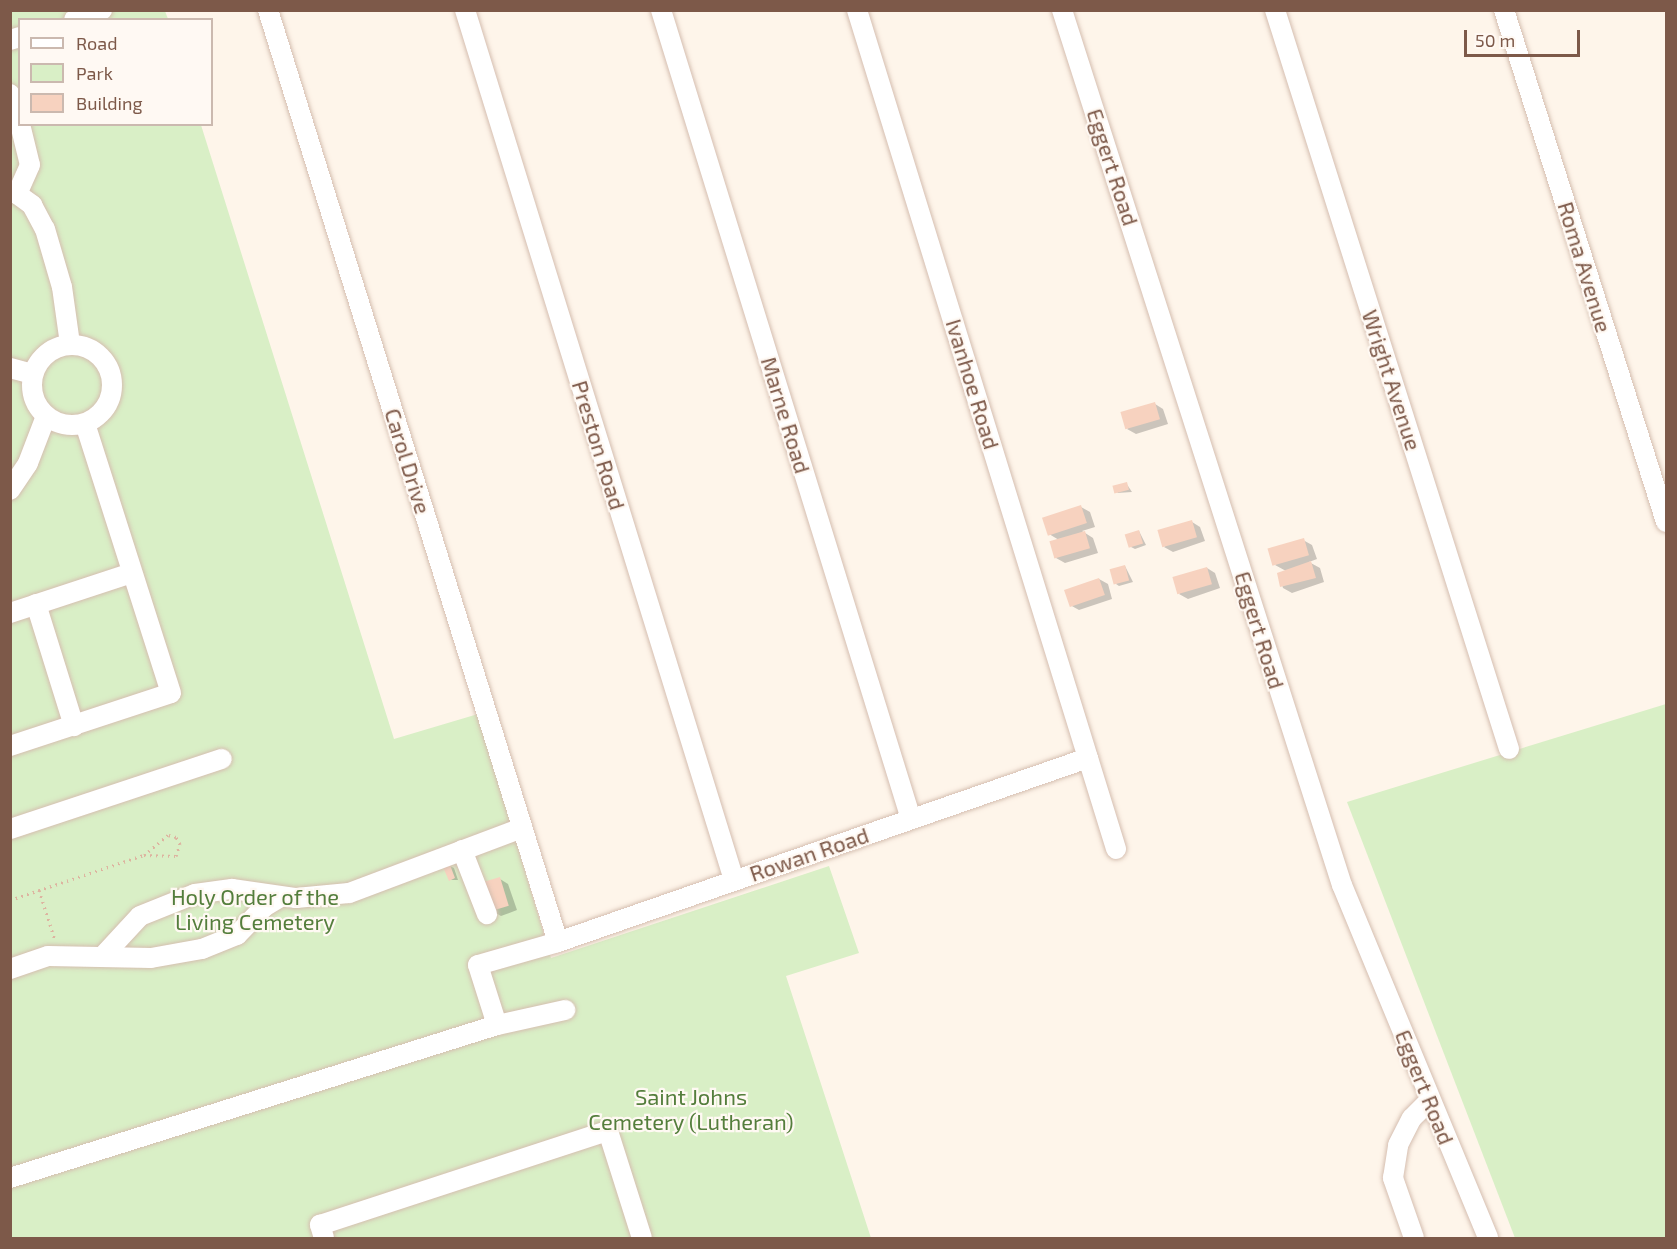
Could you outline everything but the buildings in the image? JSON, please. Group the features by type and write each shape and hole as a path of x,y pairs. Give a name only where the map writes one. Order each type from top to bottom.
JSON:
{"street":[{"name":"Carol Drive","path":"268,10 558,942"},
{"name":"Preston Road","path":"465,10 734,880"},
{"name":"Marne Road","path":"661,10 911,819"},
{"name":"Ivanhoe Road","path":"857,10 1116,849"},
{"name":"Eggert Road","path":"1062,10 1342,885 1488,1239"},
{"name":"Wright Avenue","path":"1275,10 1509,749"},
{"name":"Roma Avenue","path":"1504,10 1666,522"},
{"path":"10,94 18,117"},
{"path":"21,126 30,165 14,195 32,205 45,229 62,287 70,344"},
{"path":"70,344 86,347 101,356 110,369 113,386 105,409 85,424 64,425 46,416 35,401 33,374 47,354 70,344"},
{"path":"10,368 33,374"},
{"path":"10,489 28,463 46,416"},
{"path":"10,746 171,693 85,424"},
{"path":"10,613 132,573"},
{"path":"36,604 74,726"},
{"name":"Rowan Road","path":"497,1025 478,965 558,942 1088,758"},
{"path":"10,829 222,759"},
{"path":"103,956 140,916 174,900 213,890 279,898 349,893 522,828"},
{"path":"462,849 487,914"},
{"path":"250,893 259,913"},
{"path":"10,969 57,956 171,956 202,949 237,934 279,898"},
{"path":"121,937 129,957"},
{"path":"10,1178 497,1025 565,1010"},
{"path":"1414,1239 1392,1178 1398,1145 1412,1118 1430,1100"},
{"path":"324,1239 320,1225 608,1131 642,1239"}],"path":[{"path":"10,900 144,855 176,856 180,844 176,837 168,835 144,855"},
{"path":"39,890 57,956"}],"green space":[{"path":"10,11 165,11 168,18 18,18 18,126 201,126 394,739 478,714 551,958 829,866 859,953 786,976 871,1238 11,1238"},
{"path":"1666,704 1666,1238 1515,1238 1347,802"}],"park label":[{"name":"Holy Order of the Living Cemetery","path":"255,908"},
{"name":"Saint Johns Cemetery (Lutheran)","path":"691,1108"}]}
